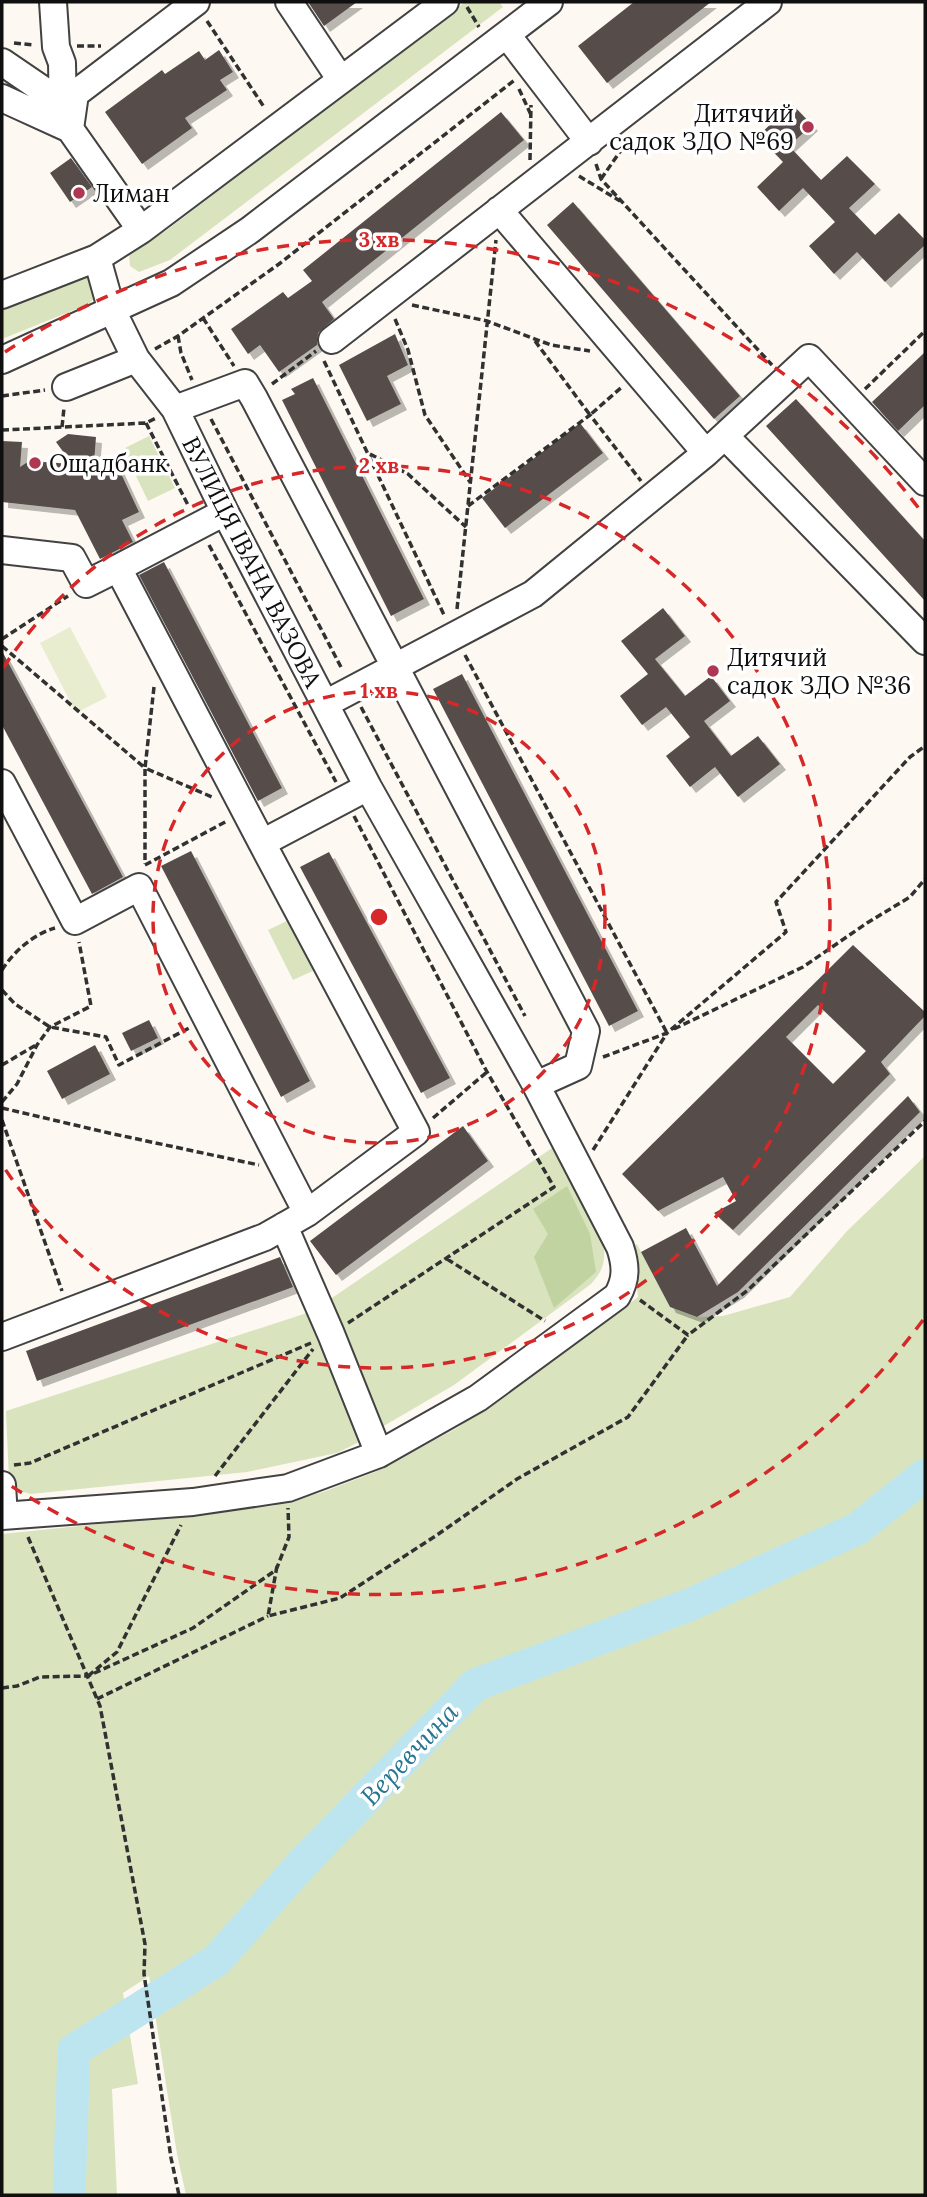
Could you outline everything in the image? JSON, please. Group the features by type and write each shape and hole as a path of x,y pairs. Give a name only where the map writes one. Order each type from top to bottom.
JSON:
{"street":[{"path":"53,2 56,47 62,63 66,123"},
{"path":"66,123 75,94 195,2"},
{"path":"289,2 341,80"},
{"path":"2,295 97,258 141,230 445,2"},
{"path":"2,360 111,308 171,283 250,230 549,2"},
{"path":"332,340 768,2"},
{"path":"499,41 523,74 589,142"},
{"path":"2,62 49,94 66,123 141,230"},
{"path":"2,98 66,123"},
{"path":"499,209 631,365 925,642"},
{"name":"ВУЛИЦЯ ІВАНА ВАЗОВА","path":"97,258 111,308 136,359 175,409 324,704 357,793 536,1085 620,1247 625,1275 622,1287"},
{"path":"324,704 533,594 715,445 808,358 850,402 920,466"},
{"path":"66,387 136,359"},
{"path":"175,409 249,390 586,1031 578,1066 536,1085"},
{"path":"2,550 72,558 86,584 225,512"},
{"path":"2,1338 265,1237 307,1213 416,1132 118,568"},
{"path":"2,783 75,921 142,876 207,1019 307,1213"},
{"path":"262,843 357,793"},
{"path":"284,1226 379,1454"},
{"path":"2,1485 10,1515 193,1502 288,1488 379,1454 478,1398 617,1296 622,1287"}],"path":[{"path":"195,2 264,107"},
{"path":"464,2 499,41"},
{"path":"136,359 178,335 279,264 523,74 532,117"},
{"path":"530,187 531,103"},
{"path":"589,142 601,179 785,380"},
{"path":"574,173 625,205"},
{"path":"454,635 499,209"},
{"path":"386,298 488,321 551,345 631,365 590,415 468,506"},
{"path":"386,298 408,350 425,415 470,482"},
{"path":"203,318 249,390 319,350 454,635 667,1033"},
{"path":"850,402 925,331"},
{"path":"534,339 653,496"},
{"path":"2,396 66,387"},
{"path":"2,430 146,423 175,409"},
{"path":"146,423 199,525 357,793 487,1072 416,1132"},
{"path":"368,453 408,474 466,527"},
{"path":"2,639 86,584"},
{"path":"2,646 145,768 246,812"},
{"path":"142,876 145,768 154,686"},
{"path":"580,1171 667,1033 786,932 776,902 910,757 925,746"},
{"path":"142,876 246,812"},
{"path":"578,1066 667,1033 803,967 910,897 925,879"},
{"path":"2,970 9,958 42,932 75,921 91,1006 50,1027 37,1045 17,1084 2,1102"},
{"path":"2,990 15,1004 50,1027 106,1037 118,1065 207,1019"},
{"path":"2,1065 37,1045"},
{"path":"2,1108 285,1170"},
{"path":"2,1120 70,1313"},
{"path":"97,1699 268,1616 340,1598 517,1479 628,1416 688,1335 748,1290 925,1121"},
{"path":"447,1259 566,1334"},
{"path":"622,1287 688,1335"},
{"path":"88,1676 117,1652 193,1502 235,1454 321,1339"},
{"path":"268,1616 278,1566 289,1537 288,1488"},
{"path":"10,1515 27,1536 97,1699 145,1944 144,1974 171,2158 179,2195"},
{"path":"2,1688 17,1686 40,1677 88,1676 193,1628 278,1566"}],"green space":[{"path":"465,2 499,2 503,7 170,260 139,272 130,266 129,254 167,230"},
{"path":"90,278 97,295 89,304 2,339 2,309"},
{"path":"149,436 175,488 148,501 123,449"},
{"path":"70,627 107,697 76,713 40,643"},
{"path":"293,918 317,969 293,980 268,930"},
{"path":"555,1146 603,1242 604,1260 599,1274 591,1284 454,1385 382,1427 326,1302"},
{"path":"925,1156 925,2195 186,2195 149,1976 123,1993 138,2084 112,2089 117,2195 2,2195 2,1534 273,1506 323,1492 375,1472 457,1428 638,1297 632,1247 637,1244 670,1307 697,1317 723,1316 790,1297 847,1231"},
{"path":"567,1186 590,1234 596,1272 554,1308 534,1257 548,1234 533,1209"},
{"path":"316,1310 361,1441 337,1453 247,1472 31,1494 15,1490 9,1481 6,1411"}],"building":[{"path":"308,2 357,2 324,26"},
{"path":"634,2 711,2 607,83 578,46"},
{"path":"219,50 233,72 220,80 227,90 185,118 192,128 142,164 105,112 162,70 165,74 199,51 205,60"},
{"path":"792,104 812,125 789,146 821,180 847,156 875,184 849,208 875,235 899,213 925,240 925,245 885,282 857,252 834,274 809,246 835,222 803,188 779,211 757,187 783,162 758,136"},
{"path":"501,112 524,140 322,302 334,319 318,333 317,345 279,372 260,345 248,354 231,329 283,292 288,298 312,281 303,270"},
{"path":"71,158 92,187 70,202 50,173"},
{"path":"573,202 740,396 714,419 547,225"},
{"path":"395,334 408,365 387,376 401,404 367,421 339,365"},
{"path":"925,352 925,405 898,431 872,402"},
{"path":"313,378 424,599 391,616 282,400 295,394 291,389"},
{"path":"796,399 925,541 925,601 766,426"},
{"path":"580,423 603,453 505,528 482,498"},
{"path":"68,434 96,437 94,463 117,465 139,512 122,520 133,542 100,559 75,510 2,502 2,441 22,442 20,467 29,461 72,464 56,442"},
{"path":"164,562 282,788 258,801 139,575"},
{"path":"663,608 685,636 655,659 685,696 711,676 730,701 704,721 731,756 758,736 780,764 738,797 715,767 690,787 666,756 690,737 666,707 642,725 620,696 648,674 621,641"},
{"path":"2,651 123,877 92,894 2,725"},
{"path":"462,674 638,1011 609,1026 433,689"},
{"path":"191,851 310,1081 281,1097 161,866"},
{"path":"329,852 450,1078 421,1093 300,867"},
{"path":"853,945 925,1012 925,1016 881,1062 890,1074 733,1230 714,1213 736,1201 723,1177 658,1211 622,1174","holes":["818,1005 866,1051 833,1084 786,1037"]},
{"path":"149,1020 158,1038 131,1051 122,1033"},
{"path":"95,1045 110,1074 62,1099 47,1071"},
{"path":"908,1096 920,1112 738,1292 697,1317 670,1307 641,1252 686,1228 717,1286"},
{"path":"463,1126 488,1161 336,1275 310,1241"},
{"path":"280,1257 293,1287 37,1381 26,1351"}],"waterway":[{"name":"Веревчина","path":"69,2195 74,2050 217,1960 301,1865 475,1685 689,1605 857,1529 925,1475"}],"place":[{"name":"Дитячий садок ЗДО №69","path":"808,127"},
{"name":"Лиман","path":"79,193"},
{"name":"Ощадбанк","path":"35,463"},
{"name":"Дитячий садок ЗДО №36","path":"713,671"}]}
